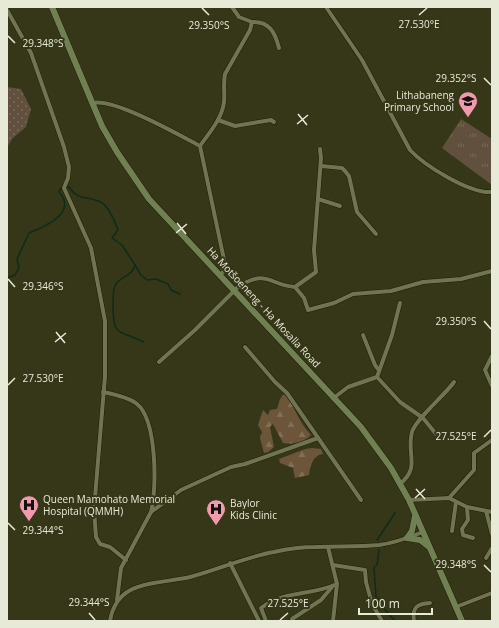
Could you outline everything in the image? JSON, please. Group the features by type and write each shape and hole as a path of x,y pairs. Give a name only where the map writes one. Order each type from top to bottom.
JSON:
{"main road":[{"name":"Ha Motšoeneng - Ha Mosalla Road","path":"52,7 102,126 117,152 149,199 335,397 361,427 400,484 409,500 462,621"},
{"path":"416,515 412,531 407,538 420,540 430,548"}],"street":[{"path":"232,7 239,17 252,22 260,22 269,27 274,32 279,48"},
{"path":"326,7 362,60 410,150 419,160 460,184 482,193 492,192"},
{"path":"7,10 31,53 43,85 64,147 69,167 68,178 64,188 91,248 105,321 105,376 101,436 98,448 98,474 95,486 94,526 96,537 100,544 110,547 126,560"},
{"path":"220,275 226,268 200,146 218,120 224,100 223,82 225,74 250,30 252,22"},
{"path":"93,103 100,101 135,115 200,146"},
{"path":"218,120 236,126 271,120 274,122"},
{"path":"159,362 235,290 247,282 262,277 286,286 296,287 316,272 314,250 321,166 320,149"},
{"path":"321,166 342,168 346,171 349,176 357,212 376,234"},
{"path":"318,200 340,206"},
{"path":"296,287 304,298 308,310 334,303 353,294 391,291 423,282 461,279 492,271"},
{"path":"400,303 392,335 378,369 377,377 400,402 423,418 436,434"},
{"path":"364,335 375,365 378,369"},
{"path":"245,347 275,382 287,393 361,500"},
{"path":"492,356 485,370 492,386"},
{"path":"335,397 348,387 377,377"},
{"path":"400,484 409,476 411,471 410,443 412,430 454,382"},
{"path":"103,392 138,404 143,411 151,436 155,471 156,486 151,512 121,568 117,600"},
{"path":"151,512 181,490 224,470 318,438"},
{"path":"449,498 474,470 474,454 492,440"},
{"path":"409,500 449,498 467,507 492,512"},
{"path":"452,531 456,502"},
{"path":"467,507 468,520 462,529 463,535 473,538"},
{"path":"486,511 492,534"},
{"path":"110,621 117,600 122,594 133,589 191,576 230,563 272,552 328,546 380,545 423,532"},
{"path":"328,546 338,584 333,621"},
{"path":"486,558 492,548"},
{"path":"230,563 259,621"},
{"path":"333,565 365,570 372,604 382,621"},
{"path":"266,621 261,608 269,602 281,596 325,590 338,584"},
{"path":"292,619 321,600 332,586"},
{"path":"456,607 492,593"},
{"path":"414,621 413,613 415,607 419,604 430,603"}],"green space":[{"path":"7,87 21,89 31,109 26,127 13,138 7,147"},
{"path":"461,119 492,139 492,185 442,148"},
{"path":"284,394 311,435 298,442 290,444 283,443 273,424 270,427 274,447 268,452 264,453 260,438 262,432 258,425 263,410 268,415 270,410 277,409 280,399"},
{"path":"305,449 321,449 323,454 314,459 309,475 295,478 293,468 280,463 279,459"}],"waterway":[{"path":"7,278 15,275 19,268 17,259 29,233 50,223 62,213 64,200 59,192 61,188 69,187 80,197 97,201 105,205 113,219 118,230 112,238 122,245 135,265 132,271 118,281 115,286 113,298 115,327 122,333 144,342"},
{"path":"135,265 141,275 147,280 156,279 168,284 171,290 180,294"},
{"path":"377,540 395,513"},
{"path":"379,550 377,565 374,567 376,597 379,599 383,608 395,621"}],"place":[{"name":"Lithabaneng Primary School","path":"468,118"},
{"name":"Queen Mamohato Memorial Hospital (QMMH)","path":"29,522"},
{"name":"Baylor Kids Clinic","path":"216,526"}]}
